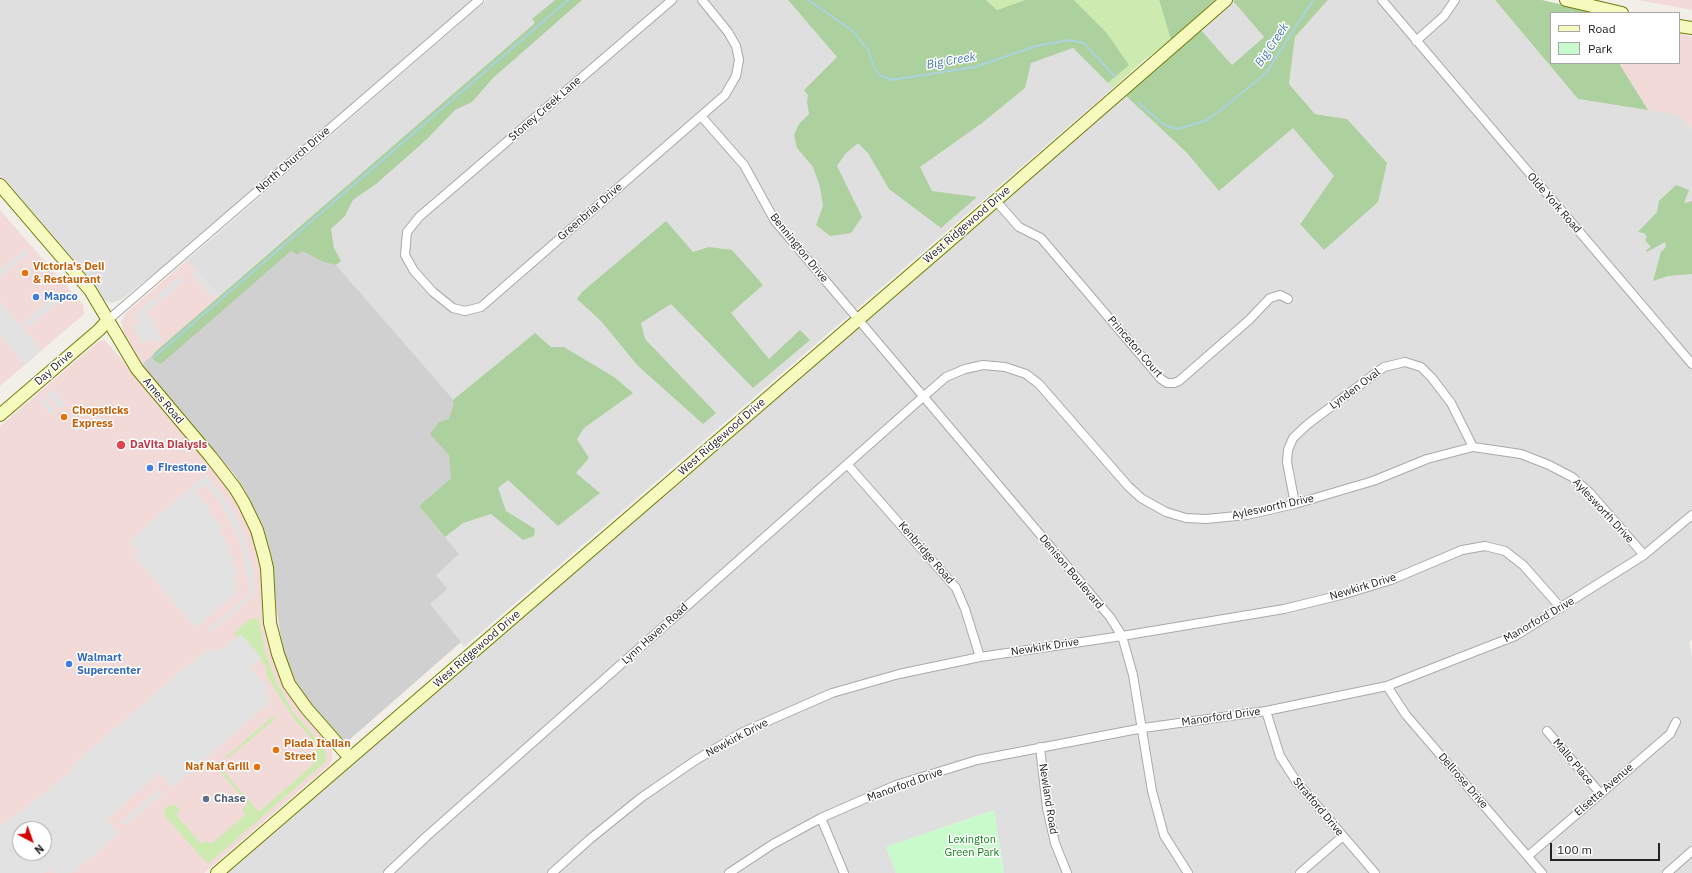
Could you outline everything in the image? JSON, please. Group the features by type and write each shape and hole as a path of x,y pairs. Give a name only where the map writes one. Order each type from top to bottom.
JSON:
{"main road":[{"name":"West Ridgewood Drive","path":"217,873 996,201 1226,0"},
{"path":"1566,0 1618,12"},
{"path":"1680,26 1692,28"},
{"name":"Ames Road","path":"0,185 90,290 101,306 137,369 221,470 244,503 257,530 264,554 267,568 270,623 278,654 289,684 306,709 350,758"},
{"name":"Day Drive","path":"0,415 99,330 108,320"}],"street":[{"name":"North Church Drive","path":"108,320 479,0"},
{"name":"Stoney Creek Lane","path":"419,218 672,0"},
{"name":"Greenbriar Drive","path":"419,218 407,232 405,255 414,271 433,292 453,308 465,311 481,307 725,95 736,76 738,60 736,46 702,0"},
{"name":"Olde York Road","path":"1382,0 1692,364"},
{"path":"1416,41 1444,16 1455,0"},
{"name":"Bennington Drive","path":"701,116 744,165 775,221 858,320"},
{"name":"Princeton Court","path":"996,201 1019,227 1037,235 1043,240 1166,383 1174,383 1179,381 1249,320 1270,298 1280,295 1288,299"},
{"name":"Denison Boulevard","path":"858,320 1110,617 1122,636 1133,675 1143,728 1152,791 1164,835 1188,873"},
{"name":"Lynden Oval","path":"1296,504 1287,462 1288,450 1293,438 1308,424 1384,367 1405,362 1421,367 1432,378 1450,403 1473,447"},
{"name":"Aylesworth Drive","path":"923,396 946,378 965,369 983,365 1005,367 1026,374 1039,384 1128,486 1141,498 1166,512 1186,518 1206,519 1247,515 1296,504 1373,481 1427,459 1473,447 1521,454 1549,465 1572,477 1590,493 1644,556"},
{"name":"Lynn Haven Road","path":"388,873 427,836 923,396"},
{"name":"Kenbridge Road","path":"847,464 956,588 965,609 980,657"},
{"name":"Manorford Drive","path":"729,873 773,844 821,818 903,783 977,760 1143,728 1266,711 1387,686 1515,636 1644,556 1692,515"},
{"name":"Newkirk Drive","path":"552,873 590,839 642,797 696,760 743,732 832,693 899,674 980,657 1122,636 1284,608 1345,594 1391,580 1462,550 1485,546 1505,551 1523,564 1561,608"},
{"name":"Dellrose Drive","path":"1387,686 1406,715 1542,873"},
{"name":"Stratford Drive","path":"1266,711 1280,756 1292,775 1375,873"},
{"name":"Elsetta Avenue","path":"1528,856 1670,734 1676,722"},
{"name":"Mallo Place","path":"1547,731 1600,794"},
{"name":"Newland Road","path":"1040,747 1048,808 1055,843 1067,873"},
{"path":"821,818 844,873"},
{"path":"1300,873 1343,836"},
{"path":"1667,873 1692,851"}],"shaded area":[{"path":"0,0 473,0 175,257 122,299 112,303 104,300 0,179"},
{"path":"487,0 788,0 838,57 804,90 1042,58 1073,48 1113,88 464,647 429,604 435,575 419,506 490,443 300,225 219,296 187,260"},
{"path":"1328,0 1495,0 1578,99 1679,114 1692,130 1692,640 1689,642 1692,656 1692,873 1004,873 994,810 886,847 896,873 224,873 1124,94 1187,153 1219,191 1293,127 1335,176 1300,223 1324,250 1347,119 1315,114 1289,84 1295,37"},
{"path":"1638,0 1692,0 1692,10"},
{"path":"1233,1 1264,37 1232,65 1201,30"},
{"path":"1680,33 1692,37 1692,130 1679,115 1648,110 1620,65 1680,64"},
{"path":"0,210 83,305 84,314 0,386"},
{"path":"301,225 491,443 419,506 459,554 436,575 447,589 430,604 461,642 348,741 337,736 311,707 297,684 283,652 271,553 263,526 245,490 235,475 142,364"},
{"path":"25,249 28,253 0,277 0,271"},
{"path":"187,260 219,296 142,364 123,331 121,321 126,313"},
{"path":"197,270 217,293 212,297 192,274"},
{"path":"180,276 184,281 161,301 156,296"},
{"path":"61,290 65,296 28,328 24,323"},
{"path":"154,298 158,303 147,312 152,318 162,341 156,343 154,339 142,344 133,325 139,322 134,316"},
{"path":"0,301 42,350 25,365 0,335"},
{"path":"105,340 192,441 239,501 253,530 287,689 300,711 330,746 332,751 332,760 328,766 204,873 0,873 0,426 99,341"},
{"path":"53,389 65,404 60,409 47,394"},
{"path":"44,397 55,411 51,415 39,401"},
{"path":"206,474 224,497 238,521 244,536 253,569 255,594 211,632 207,630 251,593 248,587 243,551 232,524 219,501 205,484 196,492 209,507 212,516 221,525 221,536 229,545 230,555 234,560 232,562 236,567 234,579 238,584 233,588 237,593 196,628 133,556 138,552 129,541"},
{"path":"241,634 262,658 251,668 268,688 264,692 271,701 172,788 159,773 107,819 119,834 72,873 54,873 50,868 44,873 0,873 0,827 18,812 26,808 73,769 71,766 190,663 208,650 219,650"},
{"path":"159,789 163,793 126,825 122,821"}],"green space":[{"path":"555,0 582,0 493,78 472,102 455,110 426,140 376,184 353,200 345,216 331,229 334,248 341,261 336,265 324,262 302,251 297,255 291,251 161,364 155,361 152,357 155,352 535,23 532,19"},
{"path":"788,0 986,0 997,10 1025,0 1074,0 1106,32 1129,65 1108,83 1073,48 1031,63 1025,88 982,123 920,167 932,191 977,197 941,228 889,189 868,153 859,144 857,144 845,154 837,166 862,217 851,233 830,236 816,225 823,206 820,187 813,167 797,148 794,135 799,124 809,114 807,102 808,95 804,90 837,57"},
{"path":"986,0 1025,0 997,10"},
{"path":"1074,0 1159,0 1171,40 1144,60 1113,88 1108,83 1128,65 1106,32"},
{"path":"1159,0 1215,0 1171,40"},
{"path":"1328,0 1295,37 1289,84 1315,114 1347,119 1387,163 1378,202 1324,250 1300,224 1334,176 1293,128 1219,191 1187,153 1124,94 1201,30 1232,65 1264,37 1233,1"},
{"path":"1495,0 1542,0 1593,12 1550,12 1550,64 1620,64 1648,110 1578,99"},
{"path":"1676,185 1689,190 1684,203 1692,201 1692,274 1668,276 1653,281 1661,252 1666,247 1665,242 1647,252 1646,250 1651,247 1645,240 1647,237 1644,233 1638,232 1657,212 1659,201"},
{"path":"666,221 693,252 709,247 732,250 763,285 731,313 769,359 800,330 810,340 753,388 671,304 641,323 645,339 716,413 703,424 638,366 601,321 577,299 582,292"},
{"path":"535,333 551,347 564,347 614,377 633,393 584,428 577,439 589,458 576,473 600,493 558,526 508,480 498,488 506,511 535,529 534,536 523,540 491,514 463,523 445,537 419,506 451,478 449,455 430,434 439,422 449,419 454,404 453,400"},
{"path":"254,618 259,619 265,652 276,682 294,713 323,746 327,757 325,762 209,863 205,861 165,816 164,811 166,808 170,805 176,805 180,811 176,815 201,844 207,841 211,844 245,815 242,809 248,804 216,765 220,767 259,812 314,764 312,760 318,746 294,719 266,674 267,667 239,635 236,640 235,634 237,630 249,620"},
{"path":"272,717 278,723 274,720 228,758 226,757"},
{"name":"Lexington Green Park","path":"994,810 1004,873 896,873 886,847"}],"waterway":[{"path":"154,357 568,0"},
{"name":"Big Creek","path":"808,0 853,31 868,50 874,67 880,75 891,80 975,67 1036,46 1069,40 1084,43 1115,77"},
{"name":"Big Creek","path":"1138,102 1164,125 1177,129 1205,121 1266,73 1313,0"}],"place":[{"name":"Victoria's Deli & Restaurant","path":"25,273"},
{"name":"Mapco","path":"36,297"},
{"name":"Chopsticks Express","path":"64,417"},
{"name":"DaVita Dialysis","path":"121,445"},
{"name":"Firestone","path":"150,468"},
{"name":"Walmart Supercenter","path":"69,664"},
{"name":"Piada Italian Street","path":"276,750"},
{"name":"Naf Naf Grill","path":"257,767"},
{"name":"Chase","path":"206,799"}]}
